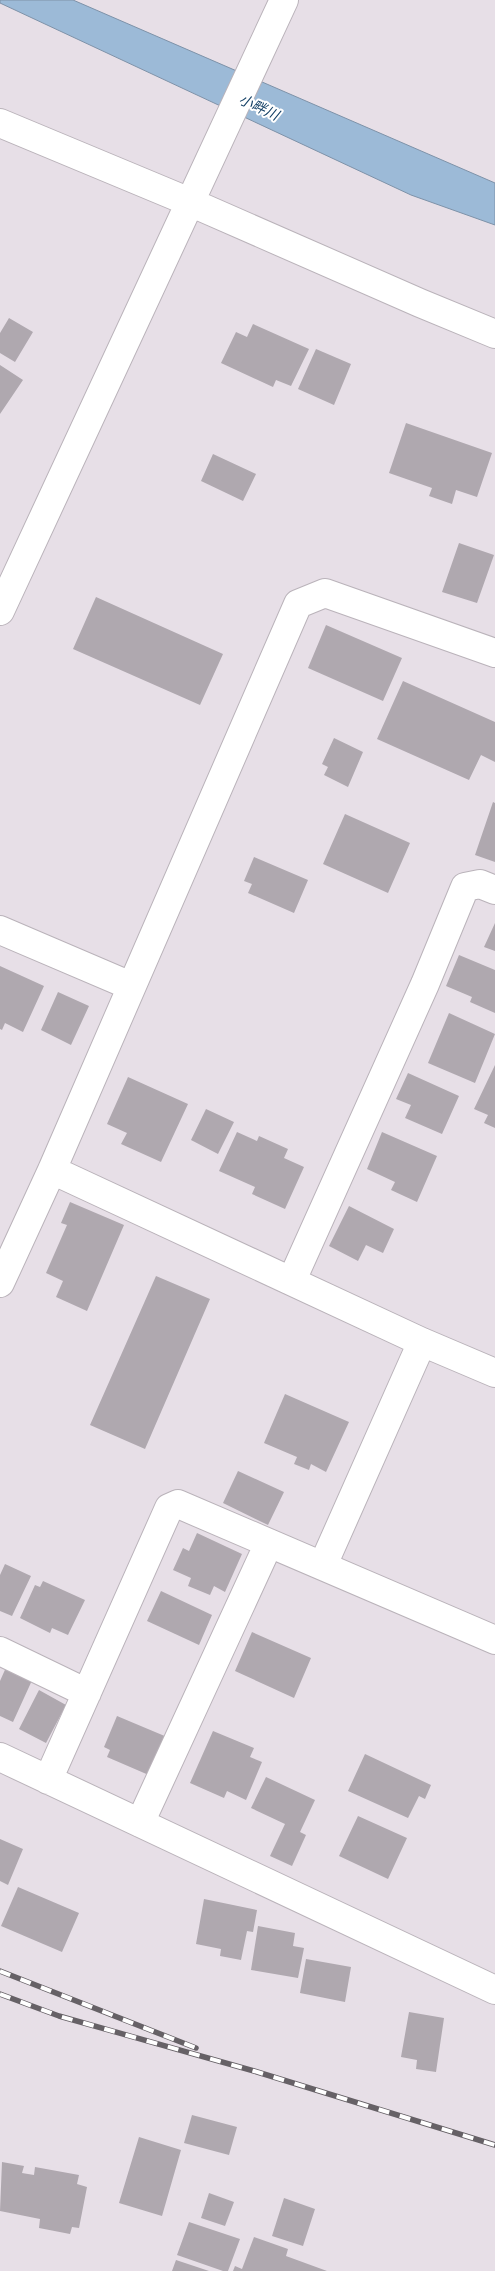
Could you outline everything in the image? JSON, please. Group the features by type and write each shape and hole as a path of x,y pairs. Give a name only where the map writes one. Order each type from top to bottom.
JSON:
{"street":[{"path":"0,611 192,203 284,0"},
{"path":"0,123 192,203 495,334"},
{"path":"0,1283 52,1170 298,604 325,594 495,652"},
{"path":"292,1280 425,984 465,887 480,884 495,890"},
{"path":"0,930 131,986"},
{"path":"52,1170 422,1342 495,1373"},
{"path":"323,1565 422,1342"},
{"path":"48,1780 169,1508 178,1504 495,1640"},
{"path":"140,1823 269,1543"},
{"path":"0,1651 88,1693"},
{"path":"0,1757 495,1990"}],"water":[{"name":"小畔川","path":"0,0 73,0 495,183 495,225 411,195 0,3"}],"building":[{"path":"9,318 33,332 15,362 0,353 0,333"},
{"path":"253,324 309,349 291,386 276,380 273,387 221,363 236,332 247,337"},
{"path":"316,349 351,364 334,405 298,389"},
{"path":"0,365 23,380 0,414"},
{"path":"406,423 492,453 477,497 456,490 452,504 429,496 432,488 389,473"},
{"path":"213,454 256,474 243,501 201,481"},
{"path":"459,543 494,555 477,603 442,592"},
{"path":"96,597 223,654 200,705 73,649"},
{"path":"326,625 402,658 383,701 308,668"},
{"path":"403,681 495,722 495,762 481,755 469,780 377,739"},
{"path":"334,738 363,752 348,787 324,775 328,767 322,764"},
{"path":"493,802 495,803 495,862 475,855"},
{"path":"345,814 410,843 388,893 323,864"},
{"path":"254,857 308,880 294,913 248,893 252,884 244,881"},
{"path":"495,923 495,951 484,947"},
{"path":"459,955 495,970 495,1013 470,1002 472,997 446,986"},
{"path":"0,966 44,986 23,1032 5,1023 2,1030 0,1029"},
{"path":"58,992 89,1006 71,1045 41,1030"},
{"path":"449,1013 495,1034 475,1083 428,1063"},
{"path":"495,1065 495,1128 484,1123 488,1115 474,1109"},
{"path":"408,1073 459,1096 442,1134 405,1118 411,1105 396,1099"},
{"path":"128,1077 188,1104 161,1162 121,1144 127,1133 107,1124"},
{"path":"206,1109 234,1122 218,1154 191,1140"},
{"path":"237,1132 257,1141 259,1136 288,1149 284,1158 304,1167 285,1209 252,1194 255,1187 219,1171"},
{"path":"382,1132 437,1156 417,1202 391,1190 395,1182 367,1169"},
{"path":"70,1202 124,1225 87,1311 56,1297 63,1281 46,1273 67,1225 61,1223"},
{"path":"349,1206 394,1229 383,1253 366,1245 358,1261 329,1246"},
{"path":"156,1276 210,1299 145,1449 90,1425"},
{"path":"285,1394 349,1422 326,1472 311,1464 309,1470 294,1464 297,1457 264,1443"},
{"path":"238,1471 284,1492 268,1525 223,1503"},
{"path":"197,1533 242,1554 225,1592 214,1586 210,1595 188,1586 191,1578 173,1570 183,1548 189,1551"},
{"path":"5,1564 31,1576 12,1616 0,1611 0,1575"},
{"path":"43,1581 85,1600 68,1635 52,1628 50,1633 20,1618 35,1585 40,1587"},
{"path":"161,1591 212,1615 199,1645 147,1621"},
{"path":"252,1632 311,1658 294,1698 235,1671"},
{"path":"8,1663 34,1676 13,1722 0,1716 0,1681"},
{"path":"39,1690 66,1705 46,1743 19,1729"},
{"path":"117,1716 167,1737 151,1776 107,1757 110,1750 104,1747"},
{"path":"213,1731 254,1748 250,1757 262,1762 246,1800 227,1791 224,1798 190,1783"},
{"path":"365,1754 431,1785 425,1799 419,1796 408,1818 348,1791"},
{"path":"266,1777 315,1800 300,1832 306,1835 292,1866 270,1856 285,1824 251,1808"},
{"path":"358,1816 407,1838 388,1879 339,1856"},
{"path":"0,1839 23,1849 8,1885 0,1881"},
{"path":"18,1887 79,1913 62,1952 1,1926"},
{"path":"204,1899 257,1910 253,1932 247,1931 241,1960 220,1956 221,1949 196,1944"},
{"path":"258,1926 295,1933 293,1946 304,1948 298,1978 251,1970"},
{"path":"306,1959 351,1967 345,2002 300,1993"},
{"path":"409,2012 444,2018 436,2072 416,2069 417,2060 401,2057"},
{"path":"192,2115 237,2127 229,2155 184,2143"},
{"path":"139,2137 181,2150 162,2216 119,2203"},
{"path":"2,2162 24,2166 22,2173 34,2175 35,2167 79,2175 77,2184 87,2187 79,2228 72,2227 70,2234 39,2228 40,2219 0,2211"},
{"path":"209,2193 234,2202 225,2226 201,2218"},
{"path":"284,2198 315,2209 303,2246 272,2236"},
{"path":"189,2222 240,2239 228,2271 177,2255"},
{"path":"254,2237 288,2249 286,2256 327,2271 233,2271 235,2266 242,2269"},
{"path":"176,2260 209,2271 172,2271"}],"railway":[{"path":"0,1971 196,2048"},
{"path":"0,1994 59,2016 254,2071 495,2145"}]}
